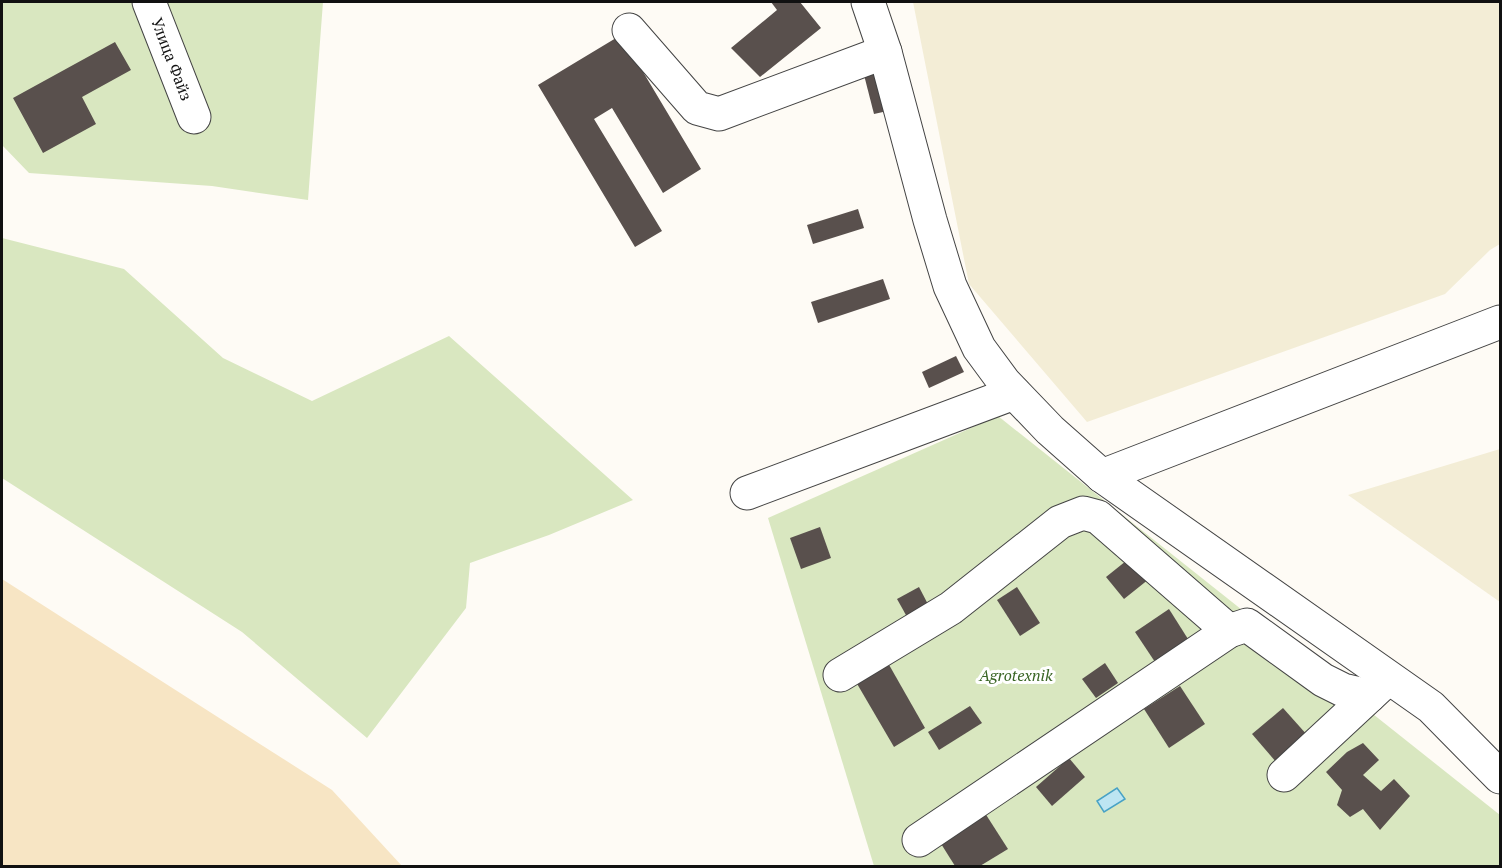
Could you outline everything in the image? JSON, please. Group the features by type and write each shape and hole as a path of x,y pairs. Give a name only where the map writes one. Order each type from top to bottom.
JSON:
{"street":[{"name":"Улица Файз","path":"149,2 194,117"},
{"path":"868,2 885,52 950,286 980,348 1014,393 1050,430 1102,476 1379,687 1431,707 1500,777"},
{"path":"629,30 697,108 719,114 885,52"},
{"path":"1102,476 1500,322"},
{"path":"747,493 1014,393"},
{"path":"840,675 951,608 1060,522 1083,513 1098,517 1229,631"},
{"path":"919,840 1229,631 1247,625 1323,680 1343,690 1379,687"},
{"path":"1284,775 1379,687"}],"shaded area":[{"path":"913,2 1500,2 1500,244 1490,250 1445,294 1087,422 969,284"},
{"path":"1500,449 1500,602 1348,495"}],"green space":[{"path":"2,2 323,2 308,200 212,186 29,173 2,145"},
{"path":"2,238 124,269 223,358 312,401 449,336 633,500 549,535 470,563 466,608 367,738 242,632 2,478"},
{"name":"Agrotexnik","path":"998,416 1500,815 1500,866 874,866 768,518"}],"sand":[{"path":"2,579 332,790 402,866 2,866"}],"water":[{"path":"1117,788 1125,799 1104,812 1097,801"}],"building":[{"path":"771,2 800,2 821,28 760,77 731,48 777,10"},
{"path":"621,35 701,169 663,193 612,108 594,119 662,231 635,247 538,85"},
{"path":"115,42 131,70 82,97 96,124 43,153 13,98"},
{"path":"883,71 892,110 874,114 864,75"},
{"path":"858,209 864,228 813,244 807,225"},
{"path":"883,279 890,299 818,323 811,302"},
{"path":"956,356 964,372 929,388 922,372"},
{"path":"820,527 831,558 801,569 790,538"},
{"path":"1131,557 1149,579 1124,599 1106,577"},
{"path":"919,587 932,612 911,624 897,599"},
{"path":"1017,587 1040,623 1020,636 997,600"},
{"path":"1169,609 1188,639 1155,662 1135,632"},
{"path":"888,663 925,728 894,747 856,682"},
{"path":"1105,663 1118,683 1096,698 1082,679"},
{"path":"1180,686 1205,724 1169,748 1144,709"},
{"path":"970,706 982,723 939,750 928,732"},
{"path":"1283,708 1308,736 1277,763 1252,734"},
{"path":"1363,743 1379,760 1363,775 1381,791 1394,779 1410,796 1380,830 1363,809 1350,817 1337,805 1342,790 1326,772 1347,752"},
{"path":"1069,758 1085,777 1052,806 1036,787"},
{"path":"983,810 1008,849 980,866 955,866 938,839"}]}
